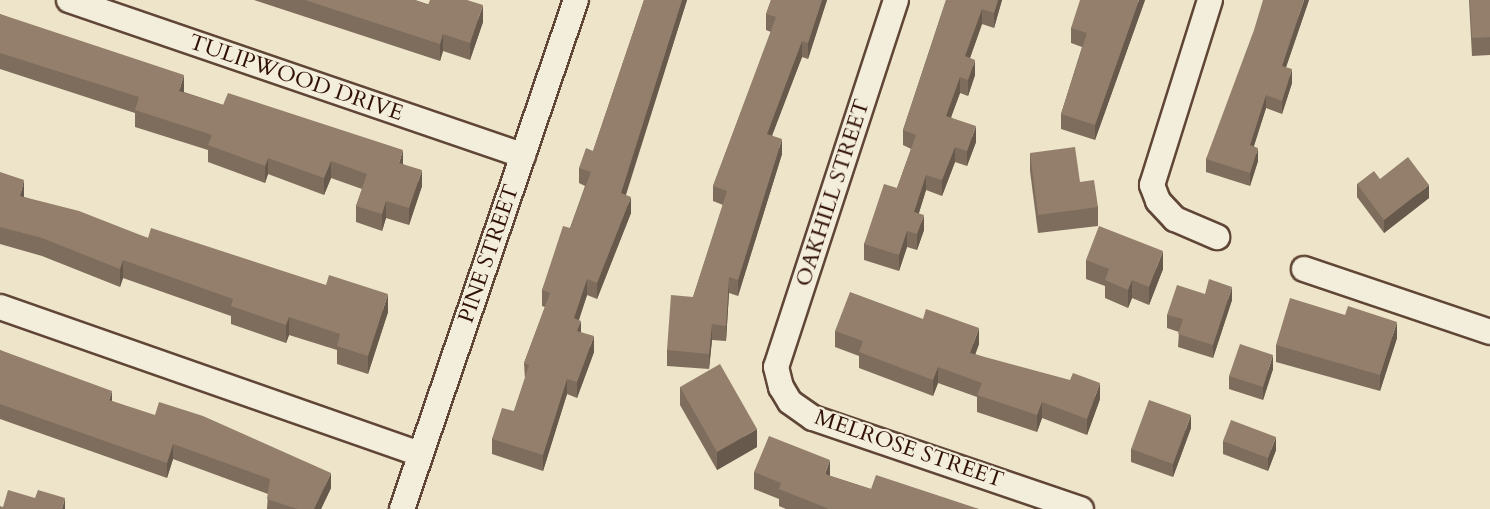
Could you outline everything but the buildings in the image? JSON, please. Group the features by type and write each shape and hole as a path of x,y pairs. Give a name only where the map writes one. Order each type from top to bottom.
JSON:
{"street":[{"name":"TULIPWOOD DRIVE","path":"69,0 523,155"},
{"name":"PINE STREET","path":"402,509 576,0"},
{"name":"OAKHILL STREET","path":"781,387 776,367 896,0"},
{"path":"1210,0 1152,185 1158,201 1175,219 1217,237"},
{"path":"1305,268 1490,332"},
{"path":"0,307 420,454"},
{"name":"MELROSE STREET","path":"781,387 790,402 813,418 1081,509"}]}
